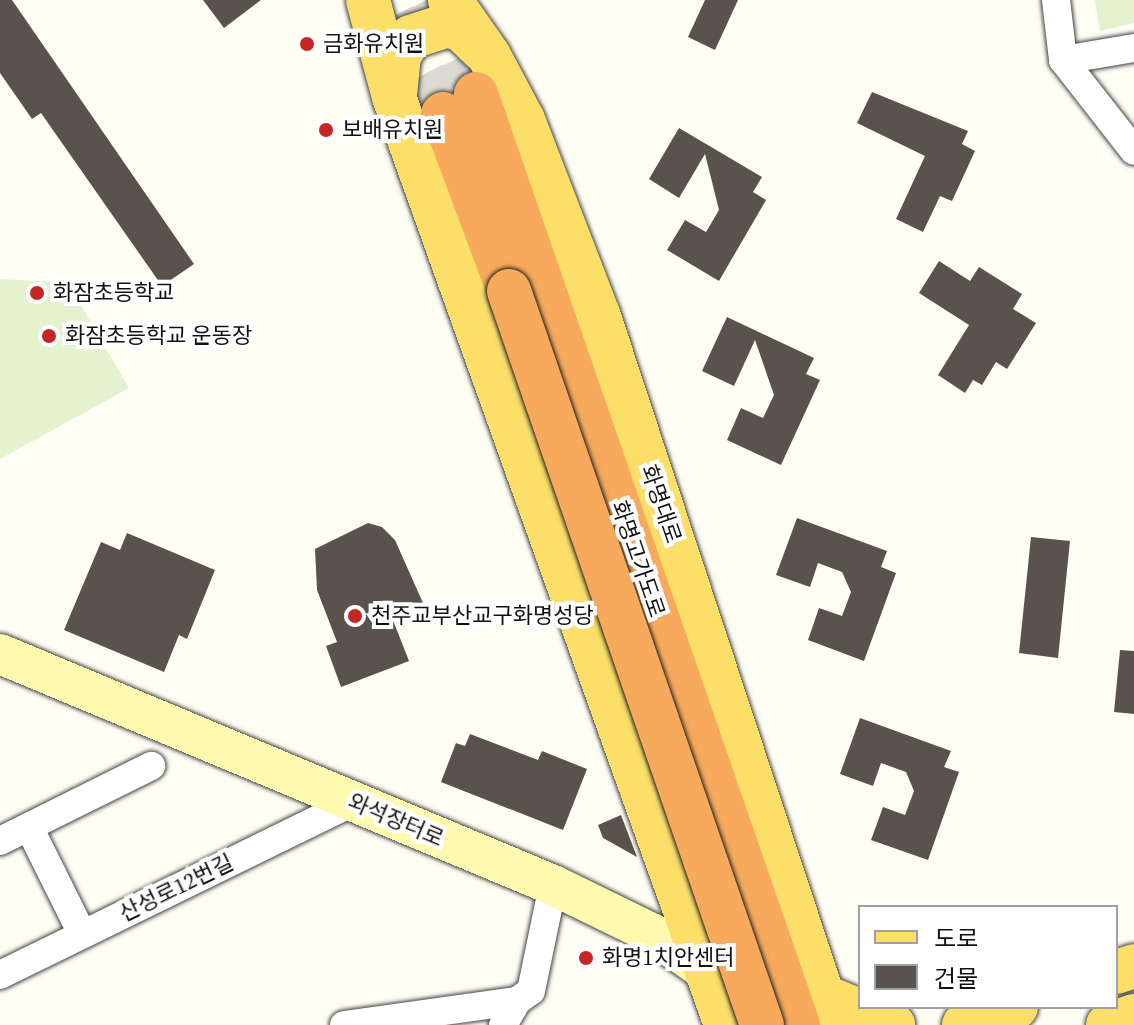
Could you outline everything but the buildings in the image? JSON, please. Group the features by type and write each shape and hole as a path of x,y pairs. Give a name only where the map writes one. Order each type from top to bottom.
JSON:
{"highway":[{"name":"화명고가도로","path":"469,88 505,225 765,1025"},
{"name":"화명고가도로","path":"525,283 817,1015"}],"main road":[{"path":"368,0 394,97 493,368 714,1004"},
{"name":"화명대로","path":"450,0 469,88 523,120 598,314 817,1015"},
{"path":"394,97 399,55 411,37 428,28 462,30 469,88"},
{"path":"493,368 505,225"},
{"path":"505,225 598,314"},
{"name":"와석장터로","path":"0,654 553,885 714,1004 765,1025"},
{"path":"964,1025 1010,1009"},
{"path":"817,1015 893,1025"}],"street":[{"path":"1056,0 1063,60 1134,151"},
{"path":"1063,60 1134,48"},
{"path":"0,841 151,766"},
{"name":"산성로12번길","path":"0,975 353,802"},
{"path":"29,827 82,934"},
{"path":"344,1025 510,1013 531,991 553,885"}],"green space":[{"path":"1095,0 1134,0 1134,23 1100,31"},
{"name":"화잠초등학교 운동장","path":"0,279 68,283 129,388 0,459"}],"tunnel":[{"path":"426,0 476,94"},
{"path":"393,16 443,114"}],"place":[{"name":"금화유치원","path":"307,44"},
{"name":"보배유치원","path":"326,130"},
{"name":"화잠초등학교","path":"37,293"},
{"name":"화잠초등학교 운동장","path":"49,336"},
{"name":"천주교부산교구화명성당","path":"355,616"},
{"name":"화명1치안센터","path":"586,958"}]}
